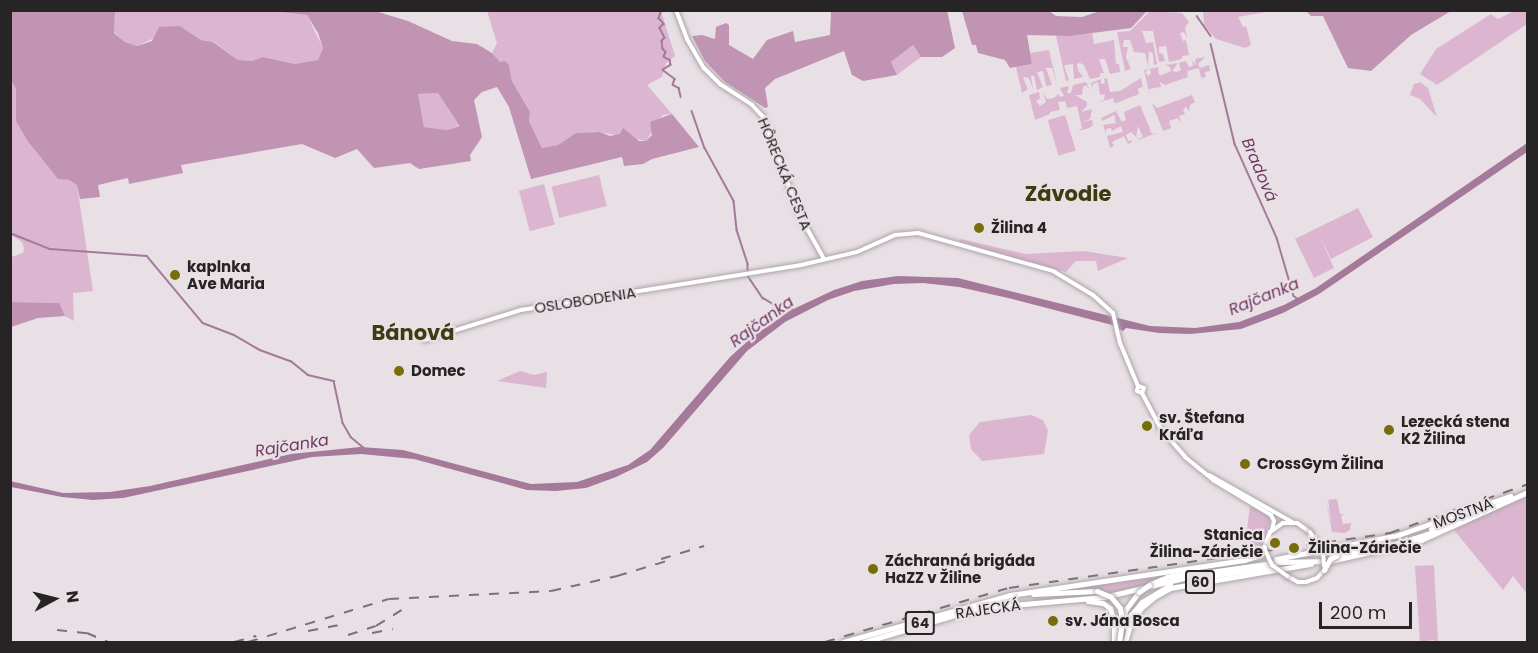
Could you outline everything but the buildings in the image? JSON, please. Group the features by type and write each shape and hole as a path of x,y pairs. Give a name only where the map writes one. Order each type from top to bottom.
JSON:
{"main road":[{"name":"MOSTNÁ","path":"1125,642 1128,631 1146,603 1170,588 1332,560 1421,540 1527,491"},
{"name":"MOSTNÁ","path":"1116,642 1122,616 1140,592 1167,577 1377,540 1527,491"},
{"path":"1321,547 1329,553 1348,552 1419,537 1505,501"},
{"path":"1324,570 1331,558 1423,532 1452,521 1461,514"},
{"path":"1025,592 1244,560 1259,556 1264,547"},
{"path":"1167,582 1210,572 1280,562 1332,560"},
{"path":"1185,569 1200,570 1214,564"},
{"path":"1167,582 1245,570 1276,569"},
{"path":"1128,631 1131,615 1147,597 1166,586 1189,579"},
{"name":"RAJECKÁ","path":"864,642 978,608 1116,595 1167,582"},
{"path":"1025,592 1035,594 1097,591 1111,597 1120,608 1122,621 1116,642"},
{"name":"RAJECKÁ","path":"843,642 968,605 1025,592"},
{"path":"1081,599 1103,603 1110,608 1116,642"}],"street":[{"name":"HÔRECKÁ CESTA","path":"676,10 687,39 704,68 720,84 752,105 764,117 800,216 824,259"},
{"name":"OSLOBODENIA","path":"424,340 521,310 747,274 857,252 895,235 924,233 1061,274 1101,301 1114,315 1138,386 1144,388 1142,393 1164,433 1185,458 1202,472"},
{"path":"1202,472 1308,529 1321,547 1325,558 1324,570 1319,577 1302,583 1276,569 1267,557 1264,547 1272,530 1274,520 1271,514 1202,472"},
{"path":"1272,530 1280,524 1293,522"}],"shaded area":[{"path":"11,10 115,11 114,33 125,42 137,46 152,41 159,27 180,26 201,40 213,42 238,60 252,61 263,57 295,64 318,60 323,48 318,33 307,15 271,11 375,11 408,21 452,41 477,44 492,53 500,62 505,61 509,65 512,81 530,112 529,121 542,148 558,145 576,133 600,132 610,136 620,134 623,128 639,141 646,141 652,135 650,122 672,114 699,147 652,159 643,164 624,166 622,157 531,179 509,107 497,87 482,92 474,100 482,137 470,155 471,161 419,169 410,163 374,168 357,149 335,158 302,144 181,165 183,173 129,184 128,178 98,185 100,197 80,199 77,185 69,180 58,179 27,140 16,121 16,89 11,80","holes":["438,93 459,125 447,130 424,127 418,94"]},
{"path":"947,10 955,48 942,57 921,57 913,45 891,62 897,75 863,81 852,75 844,51 775,79 765,88 768,107 765,108 725,82 705,61 692,36 702,35 715,39 716,27 726,23 729,25 729,45 753,59 767,40 793,31 795,42 830,35 831,11"},
{"path":"115,11 271,11 307,15 323,48 318,61 295,64 263,57 252,61 238,60 214,42 201,40 180,26 137,46 125,42 114,32"},
{"path":"487,11 661,11 675,56 666,63 662,77 647,85 672,114 663,115 646,141 600,132 576,133 558,145 542,148 529,121 530,112 512,81 509,65 500,62 492,53 497,43"},
{"path":"962,11 1049,11 1056,16 1082,17 1100,11 1147,11 1131,28 1069,36 1027,35 1032,64 1010,68 1005,60 978,53 976,45 972,45"},
{"path":"1150,11 1182,13 1189,22 1185,27 1187,38 1184,32 1180,33 1183,41 1186,40 1189,55 1169,62 1166,46 1159,47 1159,53 1163,54 1165,61 1159,62 1153,31 1142,31 1146,43 1153,42 1157,64 1154,65 1153,54 1149,51 1148,66 1145,53 1134,52 1130,40 1124,40 1123,47 1128,47 1126,57 1131,69 1125,71 1117,32 1130,31"},
{"path":"1203,11 1271,11 1238,17 1243,27 1246,26 1251,45 1245,48 1216,39 1204,25"},
{"path":"1306,11 1451,11 1411,35 1371,71 1348,68 1323,16 1311,16"},
{"path":"1514,11 1527,11 1527,24 1437,85 1420,74 1436,49 1491,14 1498,19"},
{"path":"1092,33 1094,44 1114,40 1116,64 1119,64 1120,72 1110,74 1105,59 1099,59 1104,73 1100,73 1100,77 1090,79 1084,65 1080,63 1077,64 1078,70 1083,77 1074,79 1073,64 1066,65 1064,66 1069,80 1066,81 1056,36"},
{"path":"913,45 921,57 897,75 891,62"},
{"path":"1049,50 1057,84 1052,68 1046,68 1052,85 1046,86 1043,71 1037,72 1043,87 1037,90 1034,76 1031,76 1033,90 1029,78 1025,77 1023,78 1028,89 1022,93 1016,67 1032,64 1030,53"},
{"path":"1205,57 1198,64 1200,68 1209,65 1210,71 1205,72 1206,77 1201,78 1199,68 1187,71 1188,77 1165,85 1160,82 1161,87 1149,89 1150,96 1144,70 1149,69 1145,72 1148,76 1151,74 1150,69 1158,67 1159,75 1162,75 1171,71 1170,67 1165,65 1178,63 1172,71 1177,72 1181,70 1179,63 1186,61 1189,67 1193,66 1192,60 1196,66 1195,59"},
{"path":"1107,78 1110,92 1120,91 1141,78 1143,87 1138,88 1139,94 1119,102 1114,103 1113,98 1097,103 1104,100 1105,94 1100,95 1098,82 1093,84 1092,88 1091,83 1101,79 1101,84 1105,83 1104,79"},
{"path":"11,80 16,89 16,121 58,178 69,180 77,185 93,291 73,293 74,321 65,316 58,303 11,302 11,257 23,253 24,248 22,242 11,235"},
{"path":"1086,82 1090,90 1086,85 1083,87 1082,95 1075,95 1087,102 1087,106 1081,112 1092,109 1090,119 1082,122 1092,120 1093,125 1089,128 1078,131 1082,128 1077,106 1067,108 1065,101 1058,102 1060,110 1050,112 1035,120 1029,95 1039,92 1040,98 1036,101 1040,106 1046,102 1043,92 1047,99 1054,98 1058,94 1060,97 1064,96 1060,88 1069,86 1067,93 1071,93 1073,85"},
{"path":"1420,82 1428,88 1437,117 1420,99 1410,95 1414,84"},
{"path":"438,93 459,125 447,130 424,127 418,94"},
{"path":"1192,95 1195,102 1190,105 1189,111 1186,107 1183,110 1185,114 1179,116 1182,124 1178,118 1169,121 1171,128 1163,131 1152,103 1157,108"},
{"path":"1140,105 1152,134 1157,133 1138,140 1131,132 1126,135 1128,141 1132,142 1128,144 1124,136 1112,142 1114,146 1110,148 1107,136 1123,132 1121,126 1112,131 1111,128 1106,129 1106,134 1103,125 1116,123 1114,115 1102,121 1101,118 1116,111 1122,122 1126,120 1124,112","holes":["1138,126 1143,137 1138,139 1136,136"]},
{"path":"1065,115 1076,150 1059,156 1048,120"},
{"path":"1527,143 1527,152 1319,294 1283,313 1241,329 1190,334 1159,333 1126,328 1123,331 1112,325 1008,298 959,287 923,283 894,284 854,291 828,300 785,322 747,351 663,448 647,462 586,488 556,491 527,490 414,459 361,454 312,457 123,498 93,500 62,497 11,487 10,481 63,493 110,492 150,486 291,454 360,447 403,450 531,484 577,482 628,465 650,450 730,357 751,338 789,311 834,290 862,281 898,276 958,278 1150,326 1195,328 1239,322 1284,305 1316,288"},
{"path":"599,175 607,206 559,218 551,187"},
{"path":"544,184 555,225 530,231 519,191"},
{"path":"1358,208 1373,237 1331,259 1319,235 1334,268 1314,278 1295,239"},
{"path":"960,239 1026,254 1084,251 1128,258 1098,271 1096,261 1076,261 1066,272 1010,258 959,241"},
{"path":"11,302 59,303 65,316 38,318 11,327"},
{"path":"520,371 534,375 547,372 546,388 497,381"},
{"path":"1031,415 1043,420 1048,430 1044,454 982,461 971,449 969,435 980,422"},
{"path":"1527,495 1527,594 1513,576 1503,590 1454,530"},
{"path":"1326,499 1332,525 1328,500 1337,499 1340,514 1344,514 1341,516 1343,524 1351,523 1350,530 1345,533 1332,532"},
{"path":"1250,506 1268,515 1270,522 1260,547 1250,550 1245,549 1245,545"},
{"path":"1434,565 1438,642 1433,640 1420,642 1415,566"},
{"path":"1172,574 1143,586 1111,594 1096,589 1048,591"}],"waterway":[{"path":"662,10 659,18 664,24 660,28 665,38 662,41 666,52 664,57 670,60 671,65 663,70 675,79 673,85 679,88 681,97"},
{"name":"Bradová","path":"1197,16 1211,36"},
{"name":"Bradová","path":"1211,44 1235,144 1277,238 1294,296 1298,299"},
{"name":"Rajčanka","path":"692,111 705,148 734,201 737,230 748,264 748,276 763,298 778,307 792,309"},
{"path":"10,233 50,249 147,256 203,323 234,335 260,350 291,361 308,375 334,381 343,423 351,437 364,448"}],"railway":[{"path":"825,642 1009,588 1390,533 1528,484"},
{"path":"661,559 704,546"},
{"path":"248,642 389,599 551,591 617,576 670,560"},
{"path":"348,635 376,626 405,608"},
{"path":"308,631 344,624"},
{"path":"372,633 393,629"},
{"path":"57,630 87,633 108,642"},
{"path":"234,642 256,636"}],"place":[{"name":"Žilina 4","path":"979,228"},
{"name":"kaplnka Ave Maria","path":"175,275"},
{"name":"Domec","path":"399,371"},
{"name":"sv. Štefana Kráľa","path":"1147,426"},
{"name":"Lezecká stena K2 Žilina","path":"1389,430"},
{"name":"CrossGym Žilina","path":"1245,464"},
{"name":"Stanica Žilina-Záriečie","path":"1275,543"},
{"name":"Žilina-Záriečie","path":"1294,548"},
{"name":"Záchranná brigáda HaZZ v Žiline","path":"873,569"},
{"name":"sv. Jána Bosca","path":"1053,621"}],"district":[{"name":"Závodie","path":"1068,194"},
{"name":"Bánová","path":"413,333"}]}
